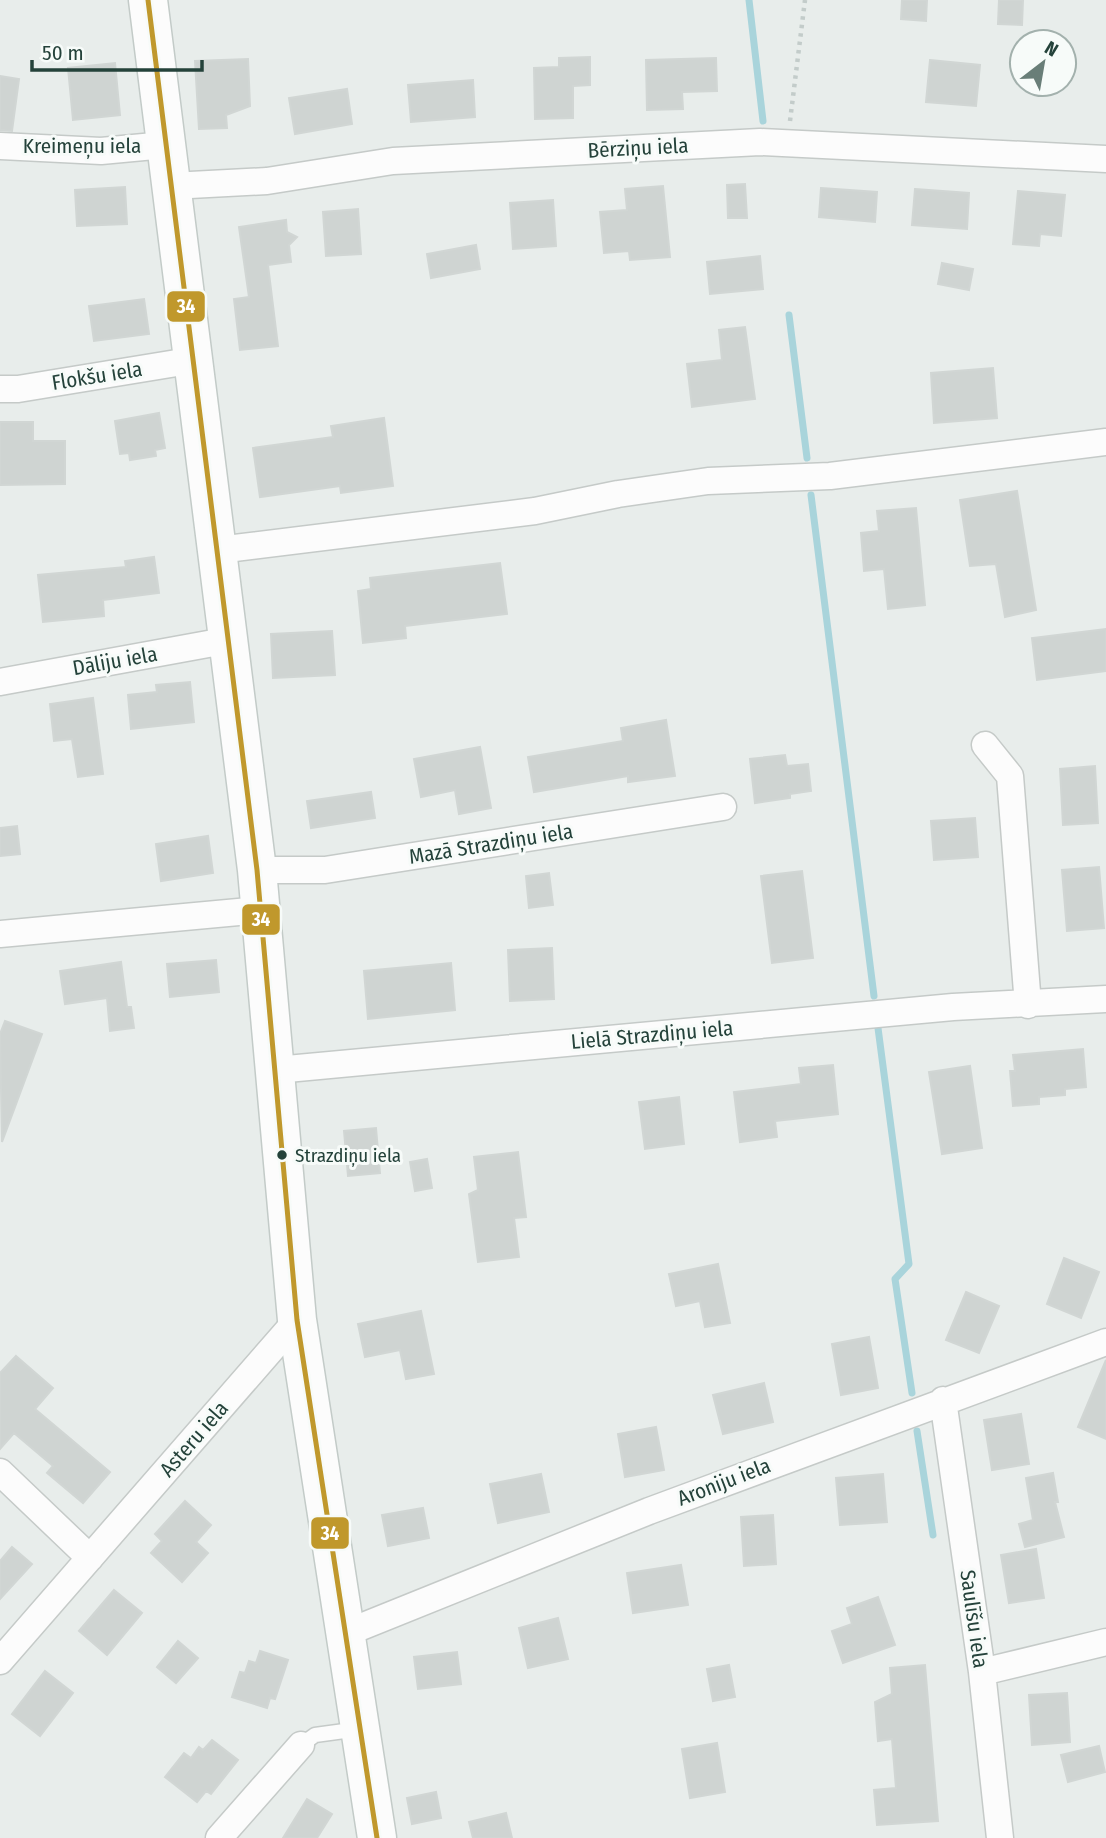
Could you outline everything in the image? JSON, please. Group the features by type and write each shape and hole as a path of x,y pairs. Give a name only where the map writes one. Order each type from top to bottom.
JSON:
{"street":[{"path":"148,0 257,870 297,1320 377,1838"},
{"name":"Bērziņu iela","path":"171,186 267,181 393,161 760,142 1106,159"},
{"name":"Kreimeņu iela","path":"0,146 101,150 165,145"},
{"name":"Flokšu iela","path":"0,389 18,389 195,360"},
{"path":"218,550 535,511 708,481 830,476 1106,442"},
{"name":"Dāliju iela","path":"0,682 229,640"},
{"path":"985,745 1010,776 1028,1005"},
{"name":"Mazā Strazdiņu iela","path":"257,870 325,870 723,807"},
{"path":"0,934 260,910"},
{"name":"Lielā Strazdiņu iela","path":"276,1070 953,1007 1106,999"},
{"name":"Asteru iela","path":"0,1661 297,1320"},
{"name":"Aroniju iela","path":"346,1633 649,1511 943,1400 1106,1342"},
{"name":"Saulīšu iela","path":"943,1400 982,1672 1000,1838"},
{"path":"0,1472 90,1558"},
{"path":"982,1672 1106,1642"},
{"path":"219,1838 301,1745"}],"lane":[{"path":"301,1745 316,1735 361,1729"}],"path":[{"path":"787,143 805,0"}],"building":[{"path":"902,0 927,0 926,21 901,19"},
{"path":"999,0 1023,0 1022,25 998,24"},
{"path":"590,57 590,85 573,86 573,118 535,119 534,68 559,67 559,58"},
{"path":"716,58 717,91 682,92 683,109 647,110 646,60"},
{"path":"248,59 250,106 226,115 227,128 199,129 195,61"},
{"path":"930,60 980,65 976,106 926,102"},
{"path":"115,63 120,115 73,120 68,68"},
{"path":"0,76 19,79 12,131 0,130"},
{"path":"473,80 475,117 411,122 408,85"},
{"path":"347,89 352,124 295,134 289,98"},
{"path":"745,184 747,218 728,218 727,185"},
{"path":"663,186 670,257 630,260 629,251 604,253 600,212 627,210 625,189"},
{"path":"125,187 127,224 77,226 75,190"},
{"path":"821,188 877,192 875,222 819,217"},
{"path":"915,189 969,193 967,229 912,225"},
{"path":"1018,191 1065,195 1061,236 1040,234 1039,246 1013,244"},
{"path":"553,200 556,246 513,249 510,203"},
{"path":"358,209 361,254 326,256 323,212"},
{"path":"286,220 287,232 297,237 289,245 291,262 268,265 278,346 240,350 234,299 249,297 239,227"},
{"path":"476,245 480,269 431,278 427,254"},
{"path":"760,256 763,289 710,294 707,262"},
{"path":"942,263 973,269 969,290 938,284"},
{"path":"144,299 149,334 94,341 89,306"},
{"path":"745,327 755,399 692,407 687,364 722,360 719,330"},
{"path":"993,368 997,418 934,423 931,373"},
{"path":"159,413 165,448 155,450 156,456 130,460 129,453 120,454 115,421"},
{"path":"384,418 393,486 341,493 340,486 260,497 253,448 333,437 331,426"},
{"path":"0,422 33,422 33,441 65,441 65,484 0,485"},
{"path":"1017,491 1036,610 1005,617 996,564 970,566 960,500"},
{"path":"916,508 925,605 888,609 884,569 864,571 861,533 879,531 877,511"},
{"path":"154,557 159,593 103,600 104,616 43,622 38,575 126,567 125,561"},
{"path":"500,563 507,614 405,626 406,638 363,643 358,591 371,589 370,578"},
{"path":"1106,629 1106,671 1037,680 1032,638"},
{"path":"332,631 335,675 273,678 271,634"},
{"path":"190,682 194,722 131,729 128,695 157,692 156,685"},
{"path":"93,698 103,774 78,777 72,739 54,741 50,704"},
{"path":"666,720 675,776 628,782 628,776 534,792 528,757 623,741 621,728"},
{"path":"480,747 491,808 459,814 455,790 421,797 414,759"},
{"path":"785,755 787,766 808,764 811,791 790,794 790,798 755,803 750,759"},
{"path":"1095,766 1098,823 1063,825 1060,769"},
{"path":"371,792 375,818 311,828 307,801"},
{"path":"975,818 978,857 934,860 931,821"},
{"path":"17,826 20,854 0,856 0,828"},
{"path":"208,836 213,873 161,881 156,844"},
{"path":"1099,867 1104,928 1067,931 1062,870"},
{"path":"802,871 813,958 772,963 761,876"},
{"path":"549,873 553,905 529,908 526,876"},
{"path":"552,948 554,999 510,1001 508,950"},
{"path":"216,960 219,992 170,997 167,964"},
{"path":"121,962 127,1007 131,1007 134,1028 110,1031 107,998 65,1004 60,971"},
{"path":"451,963 455,1010 368,1019 364,971"},
{"path":"5,1021 42,1034 2,1142 0,1034"},
{"path":"1083,1049 1086,1087 1065,1089 1065,1095 1039,1097 1039,1104 1013,1106 1010,1071 1015,1071 1013,1055"},
{"path":"833,1065 838,1114 775,1121 777,1137 740,1142 734,1092 801,1084 799,1068"},
{"path":"970,1066 982,1148 942,1154 929,1072"},
{"path":"679,1097 684,1144 645,1149 639,1102"},
{"path":"376,1128 380,1173 348,1176 344,1131"},
{"path":"518,1152 526,1217 514,1218 519,1257 478,1262 469,1194 478,1190 474,1157"},
{"path":"427,1159 432,1188 415,1191 410,1162"},
{"path":"1064,1258 1099,1272 1081,1318 1047,1304"},
{"path":"718,1264 730,1323 705,1327 700,1301 676,1306 669,1274"},
{"path":"966,1292 999,1306 979,1353 946,1340"},
{"path":"421,1311 434,1374 406,1379 400,1350 365,1357 358,1324"},
{"path":"869,1337 878,1388 841,1395 832,1344"},
{"path":"16,1356 53,1388 35,1409 110,1472 83,1503 47,1473 53,1466 14,1433 0,1449 0,1373"},
{"path":"1106,1360 1106,1439 1078,1427"},
{"path":"764,1383 773,1422 723,1434 713,1395"},
{"path":"1021,1414 1029,1464 992,1470 984,1420"},
{"path":"656,1427 664,1470 625,1477 618,1434"},
{"path":"1053,1473 1058,1502 1055,1502 1064,1537 1025,1547 1019,1524 1033,1520 1026,1478"},
{"path":"541,1474 549,1512 498,1523 490,1484"},
{"path":"883,1474 887,1522 840,1525 836,1478"},
{"path":"185,1501 211,1525 196,1542 208,1553 182,1582 151,1553 162,1541 155,1534"},
{"path":"423,1508 429,1538 388,1546 382,1515"},
{"path":"773,1515 776,1564 744,1566 741,1517"},
{"path":"12,1547 32,1564 0,1599 0,1561"},
{"path":"1036,1549 1044,1598 1009,1603 1001,1555"},
{"path":"681,1565 688,1605 633,1613 627,1573"},
{"path":"114,1590 142,1613 107,1655 79,1631"},
{"path":"878,1597 895,1645 843,1663 832,1631 852,1624 847,1608"},
{"path":"558,1618 568,1659 528,1668 519,1628"},
{"path":"178,1641 198,1658 176,1683 157,1667"},
{"path":"260,1651 288,1660 275,1699 270,1698 267,1708 232,1697 240,1672 245,1673 249,1661 256,1663"},
{"path":"457,1652 461,1684 418,1689 414,1657"},
{"path":"729,1665 735,1697 713,1701 707,1669"},
{"path":"925,1665 938,1821 877,1825 874,1790 896,1788 892,1739 878,1741 875,1702 892,1694 890,1668"},
{"path":"45,1671 73,1693 40,1736 12,1714"},
{"path":"1067,1693 1070,1742 1032,1745 1029,1695"},
{"path":"212,1740 238,1760 211,1794 206,1791 197,1802 165,1777 184,1753 191,1758 199,1747 203,1750"},
{"path":"717,1743 725,1792 690,1798 682,1749"},
{"path":"1099,1746 1105,1772 1068,1782 1061,1755"},
{"path":"436,1792 441,1818 412,1824 407,1798"},
{"path":"307,1799 332,1814 317,1838 283,1838"},
{"path":"506,1813 512,1838 473,1838 469,1822"}],"waterway":[{"path":"749,0 763,121"},
{"path":"789,315 807,458"},
{"path":"811,495 874,996"},
{"path":"878,1028 909,1264 895,1279 912,1393"},
{"path":"917,1431 933,1535"}],"transit line":[{"name":"34","path":"148,0 257,870 297,1320 377,1838"}],"place":[{"name":"Strazdiņu iela","path":"282,1155"}]}
